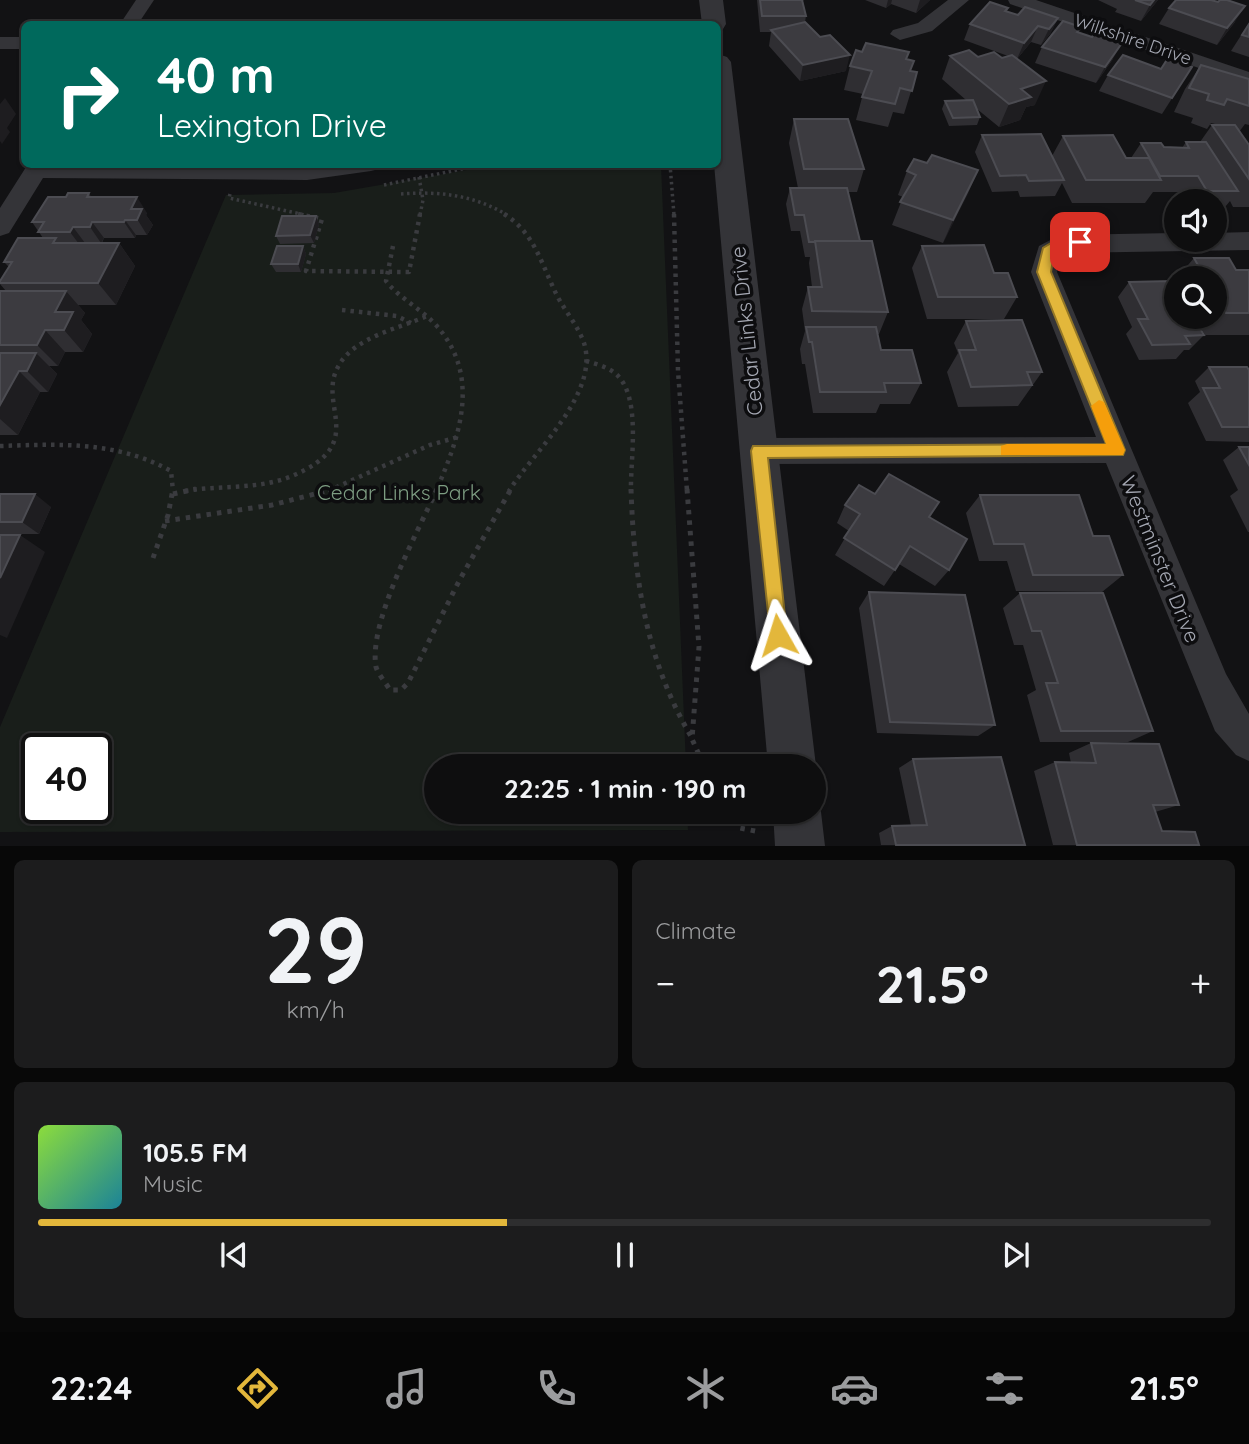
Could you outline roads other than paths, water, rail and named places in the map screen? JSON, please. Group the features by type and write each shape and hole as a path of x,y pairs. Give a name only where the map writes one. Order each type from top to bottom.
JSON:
{"street":[{"path":"131,21 145,0"},
{"path":"711,0 714,21"},
{"path":"900,34 925,26 960,0"},
{"name":"Wilkshire Drive","path":"1017,0 1249,79"},
{"path":"0,43 21,43"},
{"name":"Cedar Links Drive","path":"721,121 791,754"},
{"path":"0,228 37,168"},
{"path":"92,168 373,175"},
{"name":"Westminster Drive","path":"1249,241 1060,244 1048,252 1044,272 1213,687 1228,718 1249,742"},
{"path":"759,451 1117,450"},
{"path":"798,824 800,845"}],"park label":[{"name":"Cedar Links Park","path":"399,492"}]}
